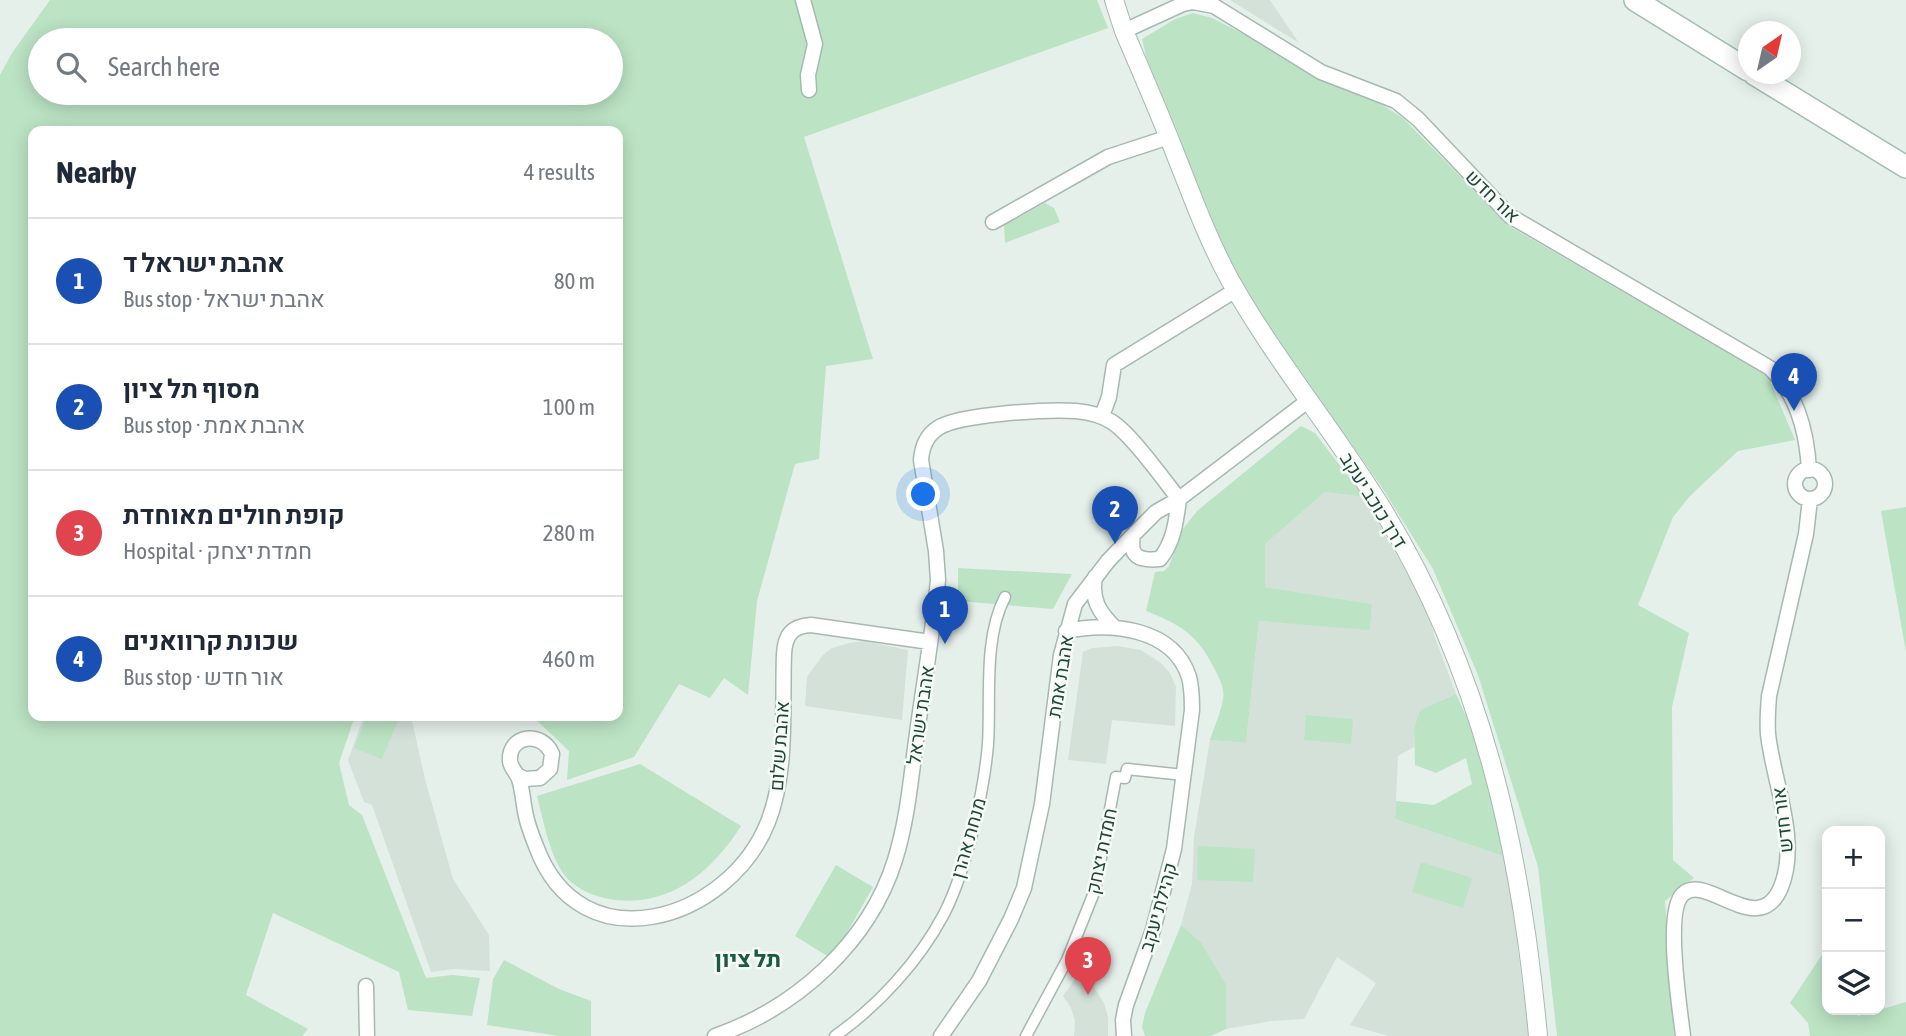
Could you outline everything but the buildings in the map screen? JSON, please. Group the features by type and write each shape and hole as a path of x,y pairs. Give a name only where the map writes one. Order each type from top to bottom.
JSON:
{"main road":[{"path":"1635,0 1738,64"},
{"path":"1770,84 1906,167"}],"street":[{"path":"803,0 815,44 808,75 809,90"},
{"name":"דרך כוכב יעקב","path":"1114,0 1124,31 1206,231 1236,290 1406,550 1443,622 1462,668 1495,776 1514,853 1528,939 1538,1036"},
{"name":"אור חדש","path":"1124,31 1183,4 1205,4 1226,12 1321,72 1396,101 1418,119 1510,216 1770,368 1784,385 1802,424 1808,443 1809,470"},
{"path":"993,222 1108,157 1168,137"},
{"path":"1133,535 1131,547 1134,555 1145,560 1160,559 1172,538 1179,499 1114,422 1102,416 1109,397 1114,365 1236,290"},
{"name":"אהבת אמת","path":"941,1036 979,981 1007,928 1024,888 1042,804 1061,656 1075,604 1156,512 1179,499 1309,400"},
{"name":"אהבת ישראל","path":"715,1036 756,1019 817,977 843,952 875,904 891,871 903,832 936,599 937,565 921,460 922,450 930,434 946,424 1000,415 1073,411 1102,416"},
{"path":"1809,470 1821,474 1825,482 1821,495 1810,499 1800,496 1795,483 1799,474 1809,470"},
{"name":"אור חדש","path":"1683,1036 1673,938 1677,902 1683,893 1692,889 1745,906 1766,905 1775,898 1786,873 1785,826 1767,717 1769,696 1806,534 1810,499"},
{"path":"1096,577 1093,590 1095,601 1099,610 1115,628"},
{"name":"מנחת אהרן","path":"835,1036 874,1004 925,946 943,914 960,871 979,803 988,745 989,682 994,633 1004,597"},
{"name":"אהבת שלום","path":"526,778 523,805 543,865 564,894 597,914 615,919 659,916 686,907 722,885 740,867 755,847 768,822 780,770 784,654 789,633 795,628 811,625 930,642"},
{"name":"קהילת יעקב","path":"1066,631 1090,626 1115,628 1154,638 1174,652 1183,664 1192,692 1174,849 1153,930 1126,1005 1124,1036"},
{"name":"חמדת יצחק","path":"1026,1036 1067,960 1095,890 1116,777 1125,778 1127,769 1184,775"},
{"path":"366,986 367,1036"}],"shaded area":[{"path":"1230,0 1270,0 1299,43"},
{"path":"1325,492 1364,497 1429,613 1434,635 1456,694 1420,710 1414,728 1414,747 1398,756 1395,819 1506,857 1529,1036 1388,1036 1350,1025 1376,983 1337,957 1304,1019 1271,1021 1226,1029 1226,984 1201,942 1181,925 1192,884 1194,837 1210,740 1246,743 1259,621 1370,629 1372,604 1265,587 1265,544"},
{"path":"864,641 908,650 902,720 805,706 807,677 823,655 832,648"},
{"path":"1118,646 1141,650 1161,663 1170,673 1176,687 1175,726 1112,720 1106,764 1068,760 1083,652 1092,648"},
{"path":"362,721 412,721 453,879 489,935 490,971 454,969 431,972 372,805 364,802 348,760"},
{"path":"1078,975 1091,983 1104,1003 1108,1017 1108,1036 1074,1036 1075,1021 1063,996"}],"green space":[{"path":"50,0 1097,0 1108,28 804,137 873,359 826,366 819,459 795,464 757,601 748,695 724,678 710,698 679,684 634,757 567,780 569,751 537,721 623,721 623,126 28,126 28,721 353,721 339,763 349,805 362,815 426,978 452,975 480,978 472,1016 408,1010 399,972 273,913 246,995 308,1029 302,1036 0,1036 0,75 28,31 28,105 623,105 623,28 30,28"},
{"path":"1193,13 1212,18 1381,104 1403,118 1509,226 1768,376 1795,440 1738,451 1690,496 1673,517 1638,605 1689,633 1672,707 1673,860 1694,878 1665,901 1674,1036 1557,1036 1538,867 1478,675 1433,569 1381,486 1267,325 1237,276 1181,151 1150,73 1142,39 1175,19"},
{"path":"1045,203 1054,208 1060,222 1005,243 1004,225"},
{"path":"1301,426 1315,433 1364,497 1325,492 1265,544 1265,587 1372,604 1370,630 1259,621 1246,743 1210,740 1222,704 1221,683 1208,656 1187,632 1146,611 1155,572 1164,571 1169,566 1183,529 1197,511"},
{"path":"1906,507 1906,652 1881,511"},
{"path":"958,568 1072,574 1053,609 958,601"},
{"path":"1456,694 1475,735 1506,857 1395,819 1396,801 1434,805 1472,784 1466,758 1436,773 1415,765 1414,728 1420,710"},
{"path":"1306,715 1353,719 1351,744 1304,740"},
{"path":"365,721 398,721 382,759 354,748"},
{"path":"640,764 741,826 716,859 686,884 669,893 630,901 597,896 575,885 560,868 548,838 537,796"},
{"path":"1198,846 1255,849 1253,882 1197,880"},
{"path":"1421,862 1472,878 1463,908 1412,892"},
{"path":"836,865 873,887 832,959 795,936"},
{"path":"1181,925 1201,942 1226,984 1226,1029 1211,1036 1145,1036 1142,1027 1145,1013"},
{"path":"1822,955 1822,1015 1885,1015 1885,1008 1906,1002 1906,1036 1810,1036 1808,1023 1790,1003"},
{"path":"504,960 559,989 591,1001 591,1036 559,1036 487,1025 493,979"}],"place":[{"name":"שכונת קרוואנים","path":"1794,411"},
{"name":"מסוף תל ציון","path":"1115,544"},
{"name":"אהבת ישראל ד","path":"945,644"},
{"name":"קופת חולים מאוחדת","path":"1088,995"}],"district":[{"name":"תל ציון","path":"748,959"}]}
